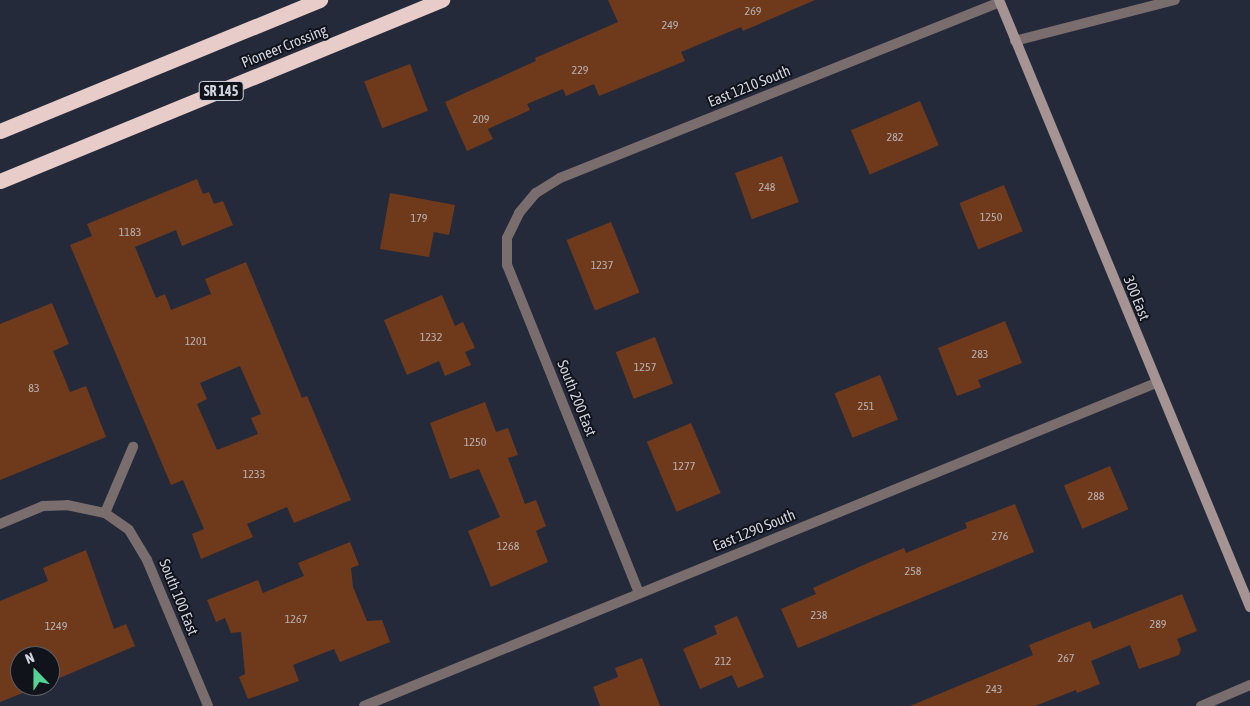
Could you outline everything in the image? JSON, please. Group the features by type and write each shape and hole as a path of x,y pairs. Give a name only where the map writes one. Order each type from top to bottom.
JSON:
{"highway":[{"name":"Pioneer Crossing","path":"0,131 320,0"},
{"name":"Pioneer Crossing","path":"0,181 442,0"}],"street":[{"path":"1016,41 1175,0"},
{"name":"300 East","path":"999,1 1250,607"},
{"name":"East 1210 South","path":"519,213 536,193 560,178 999,1"},
{"name":"South 200 East","path":"519,213 507,238 507,265 639,593"},
{"name":"East 1290 South","path":"364,706 1156,383"},
{"path":"0,524 43,506 86,506 105,513 133,447"},
{"name":"South 100 East","path":"105,513 128,530 139,542 208,706"},
{"path":"1200,706 1250,685"}],"building":[{"path":"608,0 815,0 743,31 741,27 681,52 685,61 599,96 594,84 566,96 563,89 527,104 530,110 488,129 493,139 467,151 445,102 536,61 535,58 618,22"},
{"path":"410,64 428,111 382,128 364,82"},
{"path":"920,101 939,145 870,174 851,130"},
{"path":"782,156 799,202 752,219 735,173"},
{"path":"197,179 203,194 209,192 214,204 223,201 233,225 182,246 176,230 135,247 156,298 165,294 171,310 211,294 205,279 246,262 302,398 307,396 351,500 294,523 287,507 247,524 253,537 201,559 192,534 204,529 183,480 171,485 70,245 92,236 87,224","holes":["240,366 261,414 251,418 258,434 217,450 197,404 207,399 200,383"]},
{"path":"1004,185 1023,231 978,249 959,203"},
{"path":"390,193 455,205 449,235 434,232 429,257 380,249"},
{"path":"611,222 639,292 595,310 566,240"},
{"path":"442,295 455,326 463,322 475,348 465,352 471,365 445,376 439,361 407,375 384,320"},
{"path":"52,303 69,344 53,351 70,392 86,386 106,437 0,480 0,324"},
{"path":"1005,321 1022,363 978,380 981,387 957,396 938,348"},
{"path":"655,337 673,384 634,399 616,352"},
{"path":"880,375 898,420 853,438 835,393"},
{"path":"485,402 496,432 508,428 518,455 508,458 525,504 536,500 546,526 536,531 548,562 491,587 468,531 500,517 479,469 450,479 430,423"},
{"path":"691,423 721,493 677,512 647,442"},
{"path":"1110,466 1128,509 1082,529 1064,486"},
{"path":"1015,504 1034,552 798,648 781,609 816,594 813,588 870,562 904,548 906,553 967,528 965,523"},
{"path":"350,542 359,565 351,568 353,587 367,621 382,620 390,642 340,662 334,649 293,665 299,681 248,699 239,677 245,674 241,632 231,633 225,618 216,622 207,600 258,580 263,593 304,576 298,563"},
{"path":"86,550 114,629 126,624 135,646 60,678 60,646 10,646 10,696 15,696 0,702 0,601 48,581 43,568"},
{"path":"1182,594 1197,631 1177,639 1181,649 1179,655 1139,669 1130,645 1091,661 1100,684 1077,693 1076,690 1035,706 910,706 1033,655 1029,645 1090,621 1093,629"},
{"path":"737,616 764,677 738,688 732,675 700,689 683,649 717,634 714,626"},
{"path":"642,658 660,706 600,706 593,687 618,677 615,668"}]}
